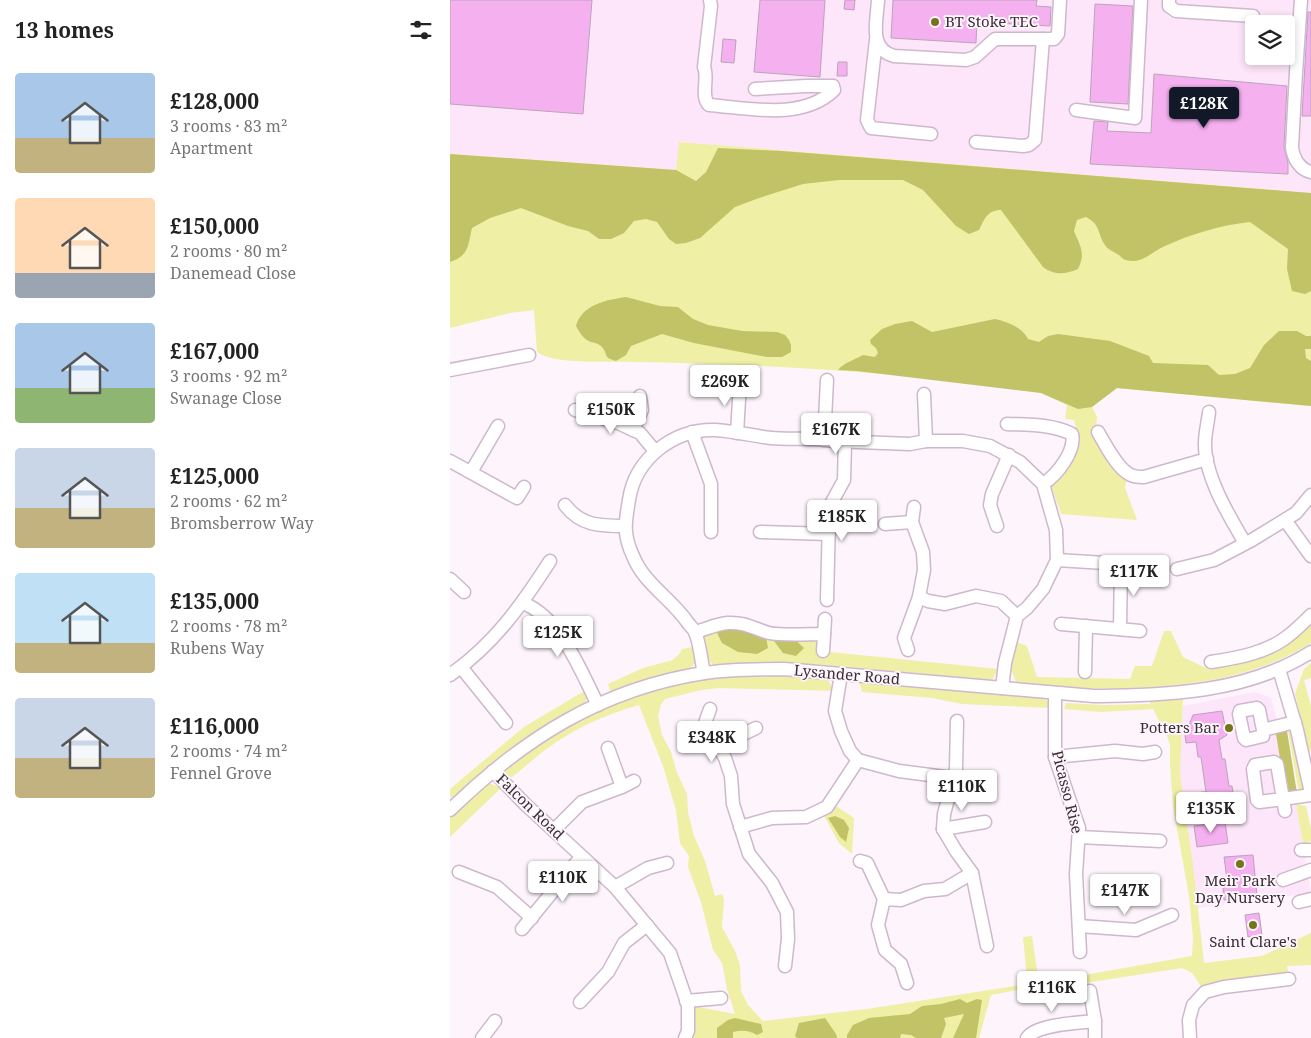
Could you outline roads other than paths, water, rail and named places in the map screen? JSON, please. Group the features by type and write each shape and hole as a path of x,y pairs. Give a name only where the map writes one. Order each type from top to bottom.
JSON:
{"street":[{"path":"710,0 712,6 704,67 706,72 705,99 709,106 795,109 812,105 827,97 834,90 833,86 755,89"},
{"path":"878,0 868,120 871,128 932,134"},
{"path":"876,40 879,48 885,54 966,60 975,57 995,39 1054,39 1058,34 1060,0"},
{"path":"1076,110 1135,118 1141,0"},
{"path":"1169,0 1169,6 1176,12 1245,16"},
{"path":"1301,0 1292,147 1293,154 1301,168 1311,172"},
{"path":"976,142 1023,146 1035,140 1043,39"},
{"path":"450,370 529,355"},
{"path":"824,440 827,380"},
{"path":"736,433 740,383"},
{"path":"924,394 926,441"},
{"path":"633,430 642,410 640,396"},
{"path":"575,410 618,423 633,430 640,434 655,451"},
{"path":"1209,412 1205,443 1207,459 1222,504 1245,543"},
{"path":"1069,419 1069,432"},
{"path":"1007,424 1050,427 1072,434 1073,439 1066,458 1050,479 1043,484"},
{"path":"472,472 498,426"},
{"path":"704,673 695,632 680,610 650,583 633,558 626,538 625,526 630,491 639,471 655,451 678,437 692,432 714,430 789,440 910,444 926,441 963,441 990,446 1009,455 1031,471 1043,484 1056,530 1057,560 1042,589 1027,608 1017,616 1005,663 1002,688"},
{"path":"692,432 712,484 711,532"},
{"path":"1098,432 1122,468 1129,474 1137,477 1144,477 1207,459"},
{"path":"827,600 832,502 844,480 845,442"},
{"path":"997,526 990,505 1009,455"},
{"path":"450,461 472,472 514,503 524,487"},
{"path":"1177,569 1214,560 1296,513 1311,496"},
{"path":"565,505 572,514 582,520 601,526 625,526"},
{"path":"908,650 904,638 919,596 924,570 923,552 912,522 914,507"},
{"path":"1285,520 1311,556"},
{"path":"885,524 912,522"},
{"path":"760,532 829,534"},
{"path":"1057,560 1138,564"},
{"path":"450,675 495,637 523,603 550,562"},
{"path":"1120,629 1121,564"},
{"path":"450,579 464,592"},
{"path":"919,596 928,601 945,604 976,596 1001,601 1017,616"},
{"path":"523,603 541,612 552,624 572,655 598,705"},
{"path":"1211,662 1234,658 1272,646 1288,636 1311,615"},
{"path":"824,651 825,619"},
{"path":"695,632 706,630 716,624 729,623 748,624 770,633 824,634"},
{"path":"1061,624 1140,631"},
{"path":"1085,672 1086,626"},
{"name":"Lysander Road","path":"450,810 493,770 551,729 598,705 649,685 704,673 732,670 784,669 1103,696 1189,692 1233,684 1294,663 1311,652"},
{"path":"461,667 506,723"},
{"path":"1279,669 1309,770 1311,794 1284,805"},
{"path":"841,674 835,711 847,744 858,760 899,770 953,778"},
{"name":"Picasso Rise","path":"1055,692 1055,757 1078,828 1079,837 1076,874 1080,952"},
{"path":"710,708 705,723 718,746 731,776 733,804 749,854 772,883 787,912 788,939 785,966"},
{"path":"957,721 956,769 944,814 943,829 972,873 987,946"},
{"path":"1263,730 1295,722"},
{"path":"718,746 756,728"},
{"path":"554,830 582,802 628,784 608,748"},
{"path":"1055,757 1115,751 1143,754 1155,752"},
{"path":"740,825 772,818 806,816 827,807 858,760"},
{"name":"Falcon Road","path":"493,770 525,804 615,887 670,953 688,1006 688,1030 685,1038"},
{"path":"943,829 985,822"},
{"path":"1079,837 1160,841"},
{"path":"522,930 581,857"},
{"path":"860,861 867,863 884,899 878,925 885,950 901,964 907,983"},
{"path":"615,887 648,868 667,863"},
{"path":"1284,880 1311,870"},
{"path":"459,872 497,887 532,918"},
{"path":"884,899 901,900 924,891 945,889 972,873"},
{"path":"1079,926 1136,930 1172,915"},
{"path":"580,1002 608,972 624,943 648,925"},
{"path":"1190,1038 1189,1020 1193,1005 1206,992 1221,988 1289,979"},
{"path":"1090,992 1095,1021 1095,1038"},
{"path":"686,1001 721,998"},
{"path":"482,1038 495,1021"},
{"path":"1027,1038 1030,1034 1046,1027 1095,1021"}],"place":[{"name":"BT Stoke TEC","path":"935,22"},
{"name":"Potters Bar","path":"1229,728"},
{"name":"Meir Park Day Nursery","path":"1240,864"},
{"name":"Saint Clare's","path":"1253,925"}]}
